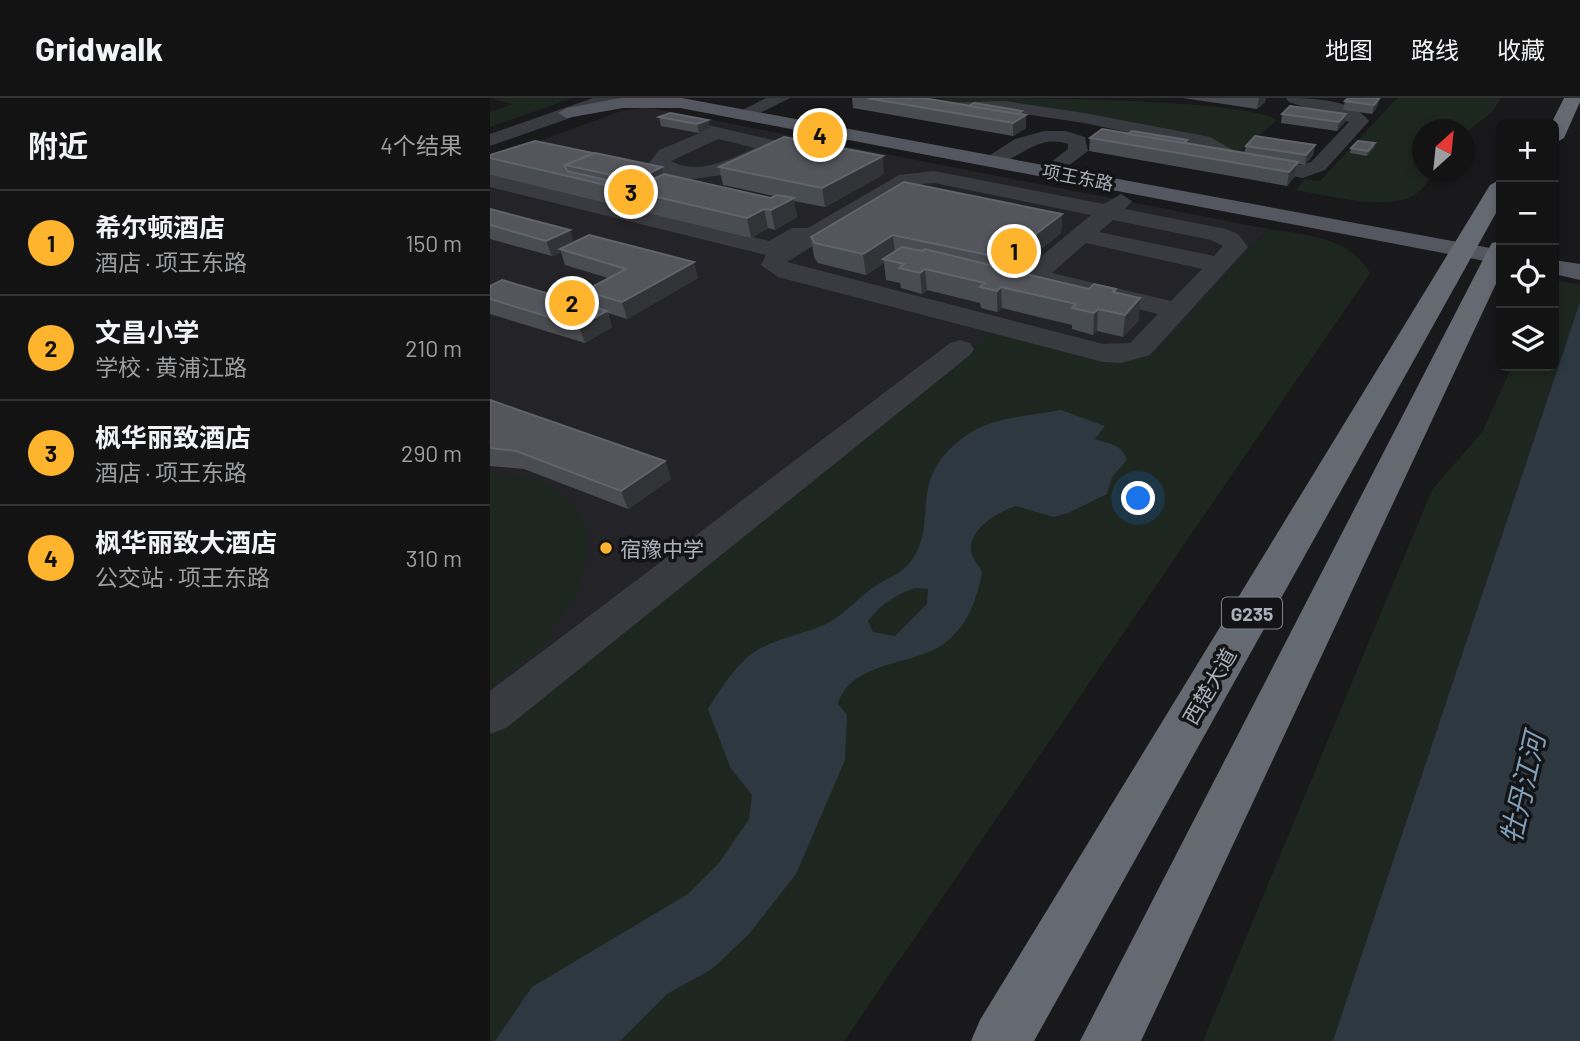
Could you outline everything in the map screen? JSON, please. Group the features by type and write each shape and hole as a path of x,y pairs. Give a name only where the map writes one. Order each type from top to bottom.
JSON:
{"highway":[{"path":"1559,127 1573,98"},
{"name":"西楚大道","path":"1110,1041 1490,249 1496,214"},
{"name":"西楚大道","path":"1001,1041 1490,249"}],"main road":[{"path":"562,112 582,98"},
{"name":"项王东路","path":"654,98 693,100 1490,249"},
{"path":"562,112 623,103 693,100"},
{"name":"项王东路","path":"799,121 941,152 996,158"},
{"name":"项王东路","path":"1052,169 1136,188 1490,249"},
{"path":"1559,254 1580,257"},
{"path":"1559,268 1580,272"}],"street":[{"path":"490,140 595,98"},
{"path":"490,135 611,98"},
{"path":"748,112 781,98"},
{"path":"883,98 936,108 1005,106 1092,120 1210,143 1234,159 1308,172 1318,166 1360,121 1348,113 1295,98"},
{"path":"1063,137 1092,120"},
{"path":"799,121 766,143 713,171 680,172 658,161 666,154 712,132 766,143 836,160"},
{"path":"996,158 1024,140 1063,137 1078,141 1078,151 1052,169"},
{"path":"490,181 772,249 889,178 941,152"},
{"path":"934,177 1109,211 1226,236 1236,247 1140,349 1121,354 1103,353 787,272 773,265 778,256 889,178 934,177"},
{"path":"889,178 927,199"},
{"path":"1136,188 1109,211 1075,231 1035,274 1037,277 1177,310"},
{"path":"1075,231 1219,265"},
{"path":"490,716 960,349"}],"shaded area":[{"path":"490,98 573,98 490,127 490,112 513,104"},
{"path":"946,98 1172,103 1219,107 1277,120 1240,152 993,102 936,103"},
{"path":"1397,98 1501,98 1492,112 1475,125 1475,119 1412,119 1412,182 1427,182 1420,191 1405,199 1391,202 1358,201 1296,190 1305,179 1320,181"},
{"path":"646,107 1268,229 1157,353 1132,359 490,734 490,159 621,111"},
{"path":"1268,229 1312,236 1338,245 1361,261 1370,273 844,1041 490,1041 490,734 998,328 1132,359 1157,353"},
{"path":"1559,281 1580,285 1580,1041 1203,1041 1432,490 1483,431 1510,371 1559,371"},
{"path":"490,472 538,481 557,491 572,503 582,520 587,539 586,562 577,594 548,633 554,636 490,688"}],"water":[{"name":"牡丹江河","path":"1580,302 1580,1041 1333,1041 1559,371"},
{"path":"1061,410 1105,426 1095,439 1118,448 1125,455 1127,460 1112,477 1107,494 1054,517 1016,506 991,518 972,540 973,557 982,572 970,613 958,630 942,645 929,652 868,672 845,690 838,704 847,715 845,760 796,874 749,934 712,969 667,994 620,1041 495,1041 532,987 688,894 719,863 749,819 752,795 730,767 708,709 737,668 751,654 767,645 831,622 875,586 906,567 917,551 922,536 928,487 934,471 945,454 964,437 998,421","holes":["928,589 927,604 895,636 873,632 868,621 883,605 909,590"]}],"building":[{"path":"867,98 923,98 1026,115 1013,123"},
{"path":"1348,98 1379,99 1374,105 1345,101"},
{"path":"974,103 1022,111 1018,114 969,106"},
{"path":"1290,106 1346,114 1339,122 1282,114"},
{"path":"670,113 708,120 697,124 659,117"},
{"path":"1102,129 1298,162 1289,172 1090,138"},
{"path":"1132,131 1187,140 1184,143 1128,134"},
{"path":"1255,136 1315,145 1306,155 1246,146"},
{"path":"784,137 883,156 822,188 719,167"},
{"path":"535,141 593,153 565,165 567,171 636,187 664,174 771,198 777,195 794,198 747,218 490,158 490,155"},
{"path":"1358,141 1375,143 1368,151 1351,148"},
{"path":"595,153 662,167 634,180 565,165"},
{"path":"904,182 1062,214 1012,252 993,256 893,235 863,254 815,243 811,237"},
{"path":"490,209 570,230 546,241 490,225"},
{"path":"589,235 694,262 622,302 588,292 588,289 626,269 560,249"},
{"path":"902,247 922,251 925,249 1002,268 1004,266 1020,269 1017,272 1089,289 1094,284 1116,289 1113,292 1140,298 1125,315 1098,309 1094,313 1072,308 1076,304 1001,287 997,291 980,287 985,283 925,269 920,273 899,268 904,264 883,259"},
{"path":"502,280 607,311 579,326 490,299 490,286"},
{"path":"490,400 665,461 621,491 516,451 490,448"}],"place":[{"name":"枫华丽致大酒店","path":"820,135"},
{"name":"枫华丽致酒店","path":"631,192"},
{"name":"希尔顿酒店","path":"1014,251"},
{"name":"文昌小学","path":"572,303"},
{"name":"宿豫中学","path":"606,548"}]}
